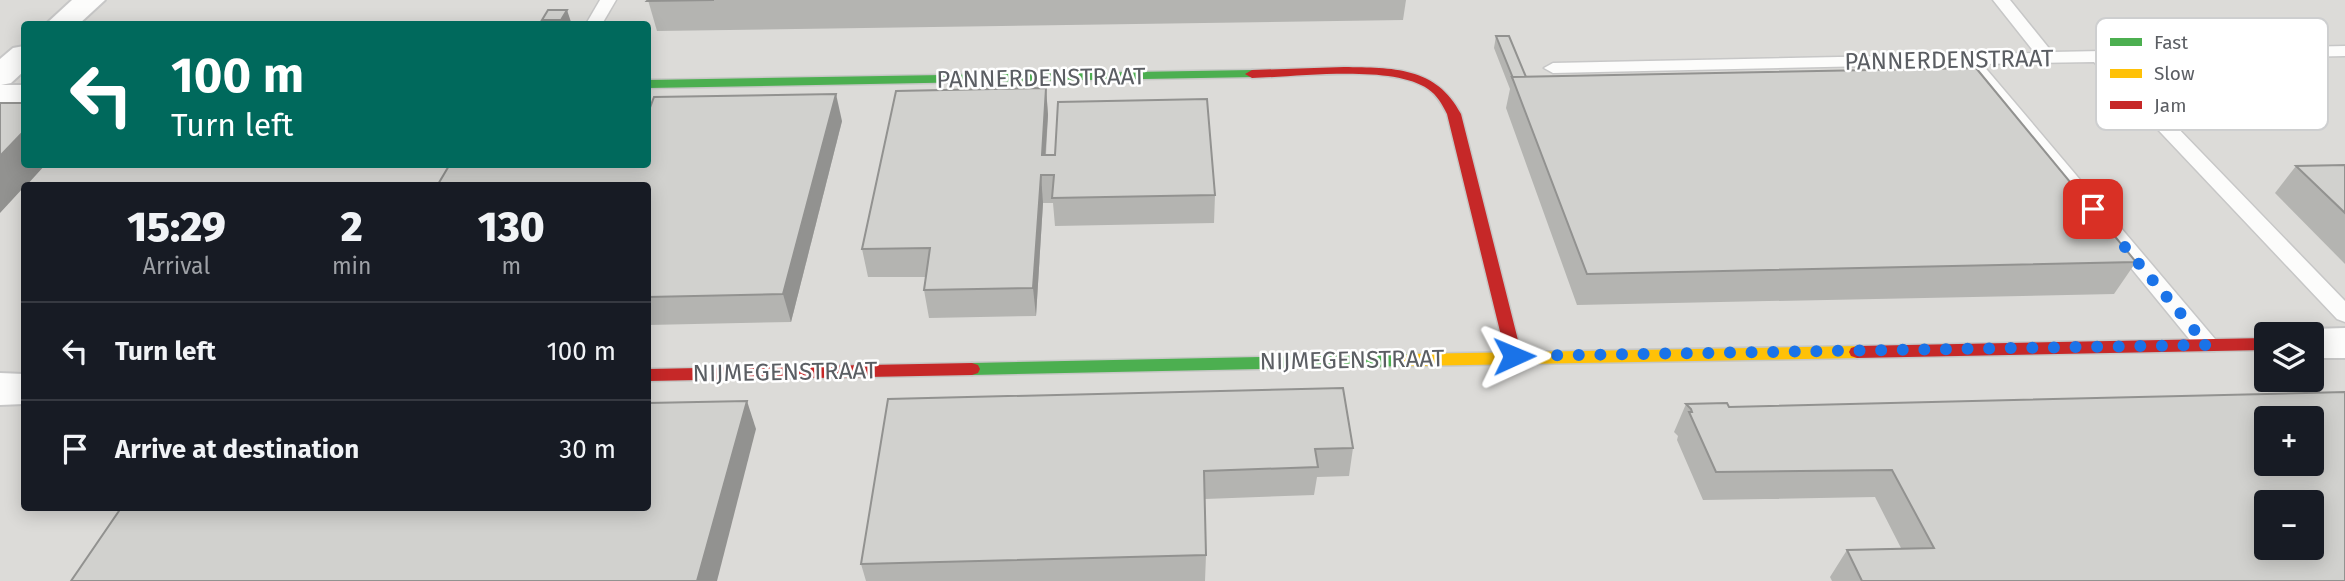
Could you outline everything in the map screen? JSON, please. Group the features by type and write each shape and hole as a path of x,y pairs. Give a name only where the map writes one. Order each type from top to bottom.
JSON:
{"street":[{"path":"65,21 90,0"},
{"path":"0,75 21,58"},
{"name":"PANNERDENSTRAAT","path":"651,84 1395,72 1432,84 1444,94 1454,114 1514,356"},
{"path":"0,95 21,94"},
{"path":"2324,344 2345,343"},
{"name":"NIJMEGENSTRAAT","path":"651,375 1514,356 2254,344"},
{"path":"0,389 21,389"}],"lane":[{"path":"596,21 608,0"},
{"path":"2001,0 2048,58"},
{"name":"PANNERDENSTRAAT","path":"1553,68 2096,57"},
{"path":"1969,59 2207,345"},
{"path":"2169,130 2345,314"}],"shaded area":[{"path":"0,0 2345,0 2345,581 0,581"}],"building":[{"path":"648,0 714,0 647,1"},
{"path":"548,10 567,10 561,20 542,20"},
{"path":"1496,36 1509,36 1526,77 1513,77"},
{"path":"1976,68 2136,262 1587,274 1512,77"},
{"path":"1046,88 1042,155 1055,155 1058,102 1207,99 1215,195 1052,198 1054,175 1041,175 1033,288 924,290 930,248 862,249 896,91"},
{"path":"836,94 783,294 651,297 651,182 439,182 448,168 651,168 651,105 654,97"},
{"path":"0,103 21,103 21,134 0,156"},
{"path":"2345,165 2345,213 2296,166"},
{"path":"1343,388 1353,448 1315,449 1318,467 1204,471 1206,555 861,564 888,399"},
{"path":"2345,392 2345,581 1862,581 1847,550 1934,548 1892,470 1716,472 1689,412 1692,412 1691,409 1686,404 1727,403 1729,407"},
{"path":"747,401 697,581 71,581 119,511 651,511 651,403"}],"traffic: fast":[{"path":"651,84 1252,74"},
{"path":"972,369 1409,360"}],"traffic: slow":[{"path":"1409,360 1857,352"}],"traffic: jam":[{"path":"1252,74 1344,71 1393,73 1414,77 1430,84 1441,94 1454,114 1514,356"},
{"path":"1857,352 2254,344"},
{"path":"651,375 972,369"}],"route":[{"path":"1514,356 2207,345 2093,209"}]}
